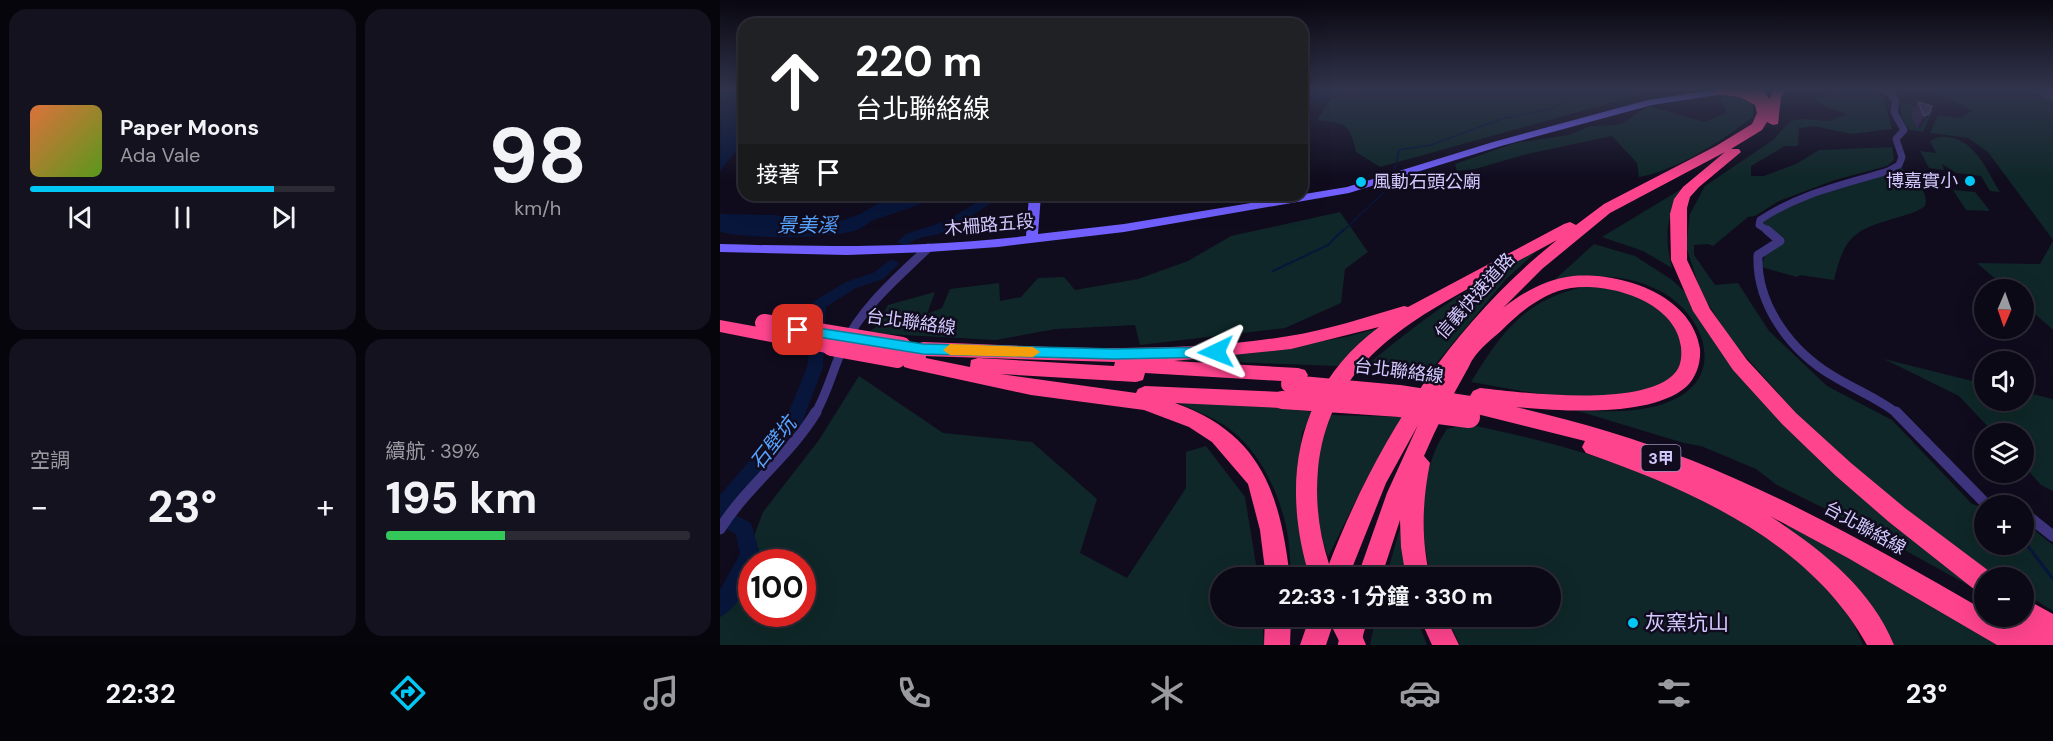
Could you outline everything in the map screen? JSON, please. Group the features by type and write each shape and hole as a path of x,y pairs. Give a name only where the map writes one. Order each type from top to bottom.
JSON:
{"highway":[{"name":"信義快速道路","path":"1340,567 1371,495 1408,422 1476,326 1522,276 1609,208 1746,135 1757,128 1763,119"},
{"name":"信義快速道路","path":"1373,567 1405,474 1442,394 1491,322 1582,237 1616,215 1750,144 1768,130 1773,123 1772,119"},
{"path":"1734,152 1698,179 1682,198 1674,234 1675,249 1685,277 1710,323 1746,375 1796,427 1879,500 1974,574"},
{"path":"1318,567 1305,511 1307,457 1314,431 1329,398 1349,367 1369,344 1428,303 1609,208"},
{"path":"1080,392 1290,386 1400,408 1612,401 1653,394 1673,386 1683,379 1690,366 1691,348 1686,332 1661,304 1623,285 1591,281 1570,282 1531,298 1506,313 1468,353"},
{"path":"913,353 1114,354 1226,351 1319,336 1361,326 1428,303"},
{"name":"台北聯絡線","path":"720,315 831,347 913,353"},
{"name":"台北聯絡線","path":"720,326 759,328 980,366 1290,386 1387,382 1475,407 1561,425 1664,459 1837,534 1974,605"},
{"path":"913,353 1031,387 1145,402 1179,411 1211,428 1228,442 1258,481 1270,523 1276,567"},
{"path":"1475,407 1554,436 1600,449 1701,490 1751,517 1819,563 1849,595 1874,629 1881,645"},
{"path":"1416,567 1410,531 1410,506 1428,426"},
{"name":"台北聯絡線","path":"1837,534 2022,645"},
{"path":"2034,617 2053,629"},
{"path":"1277,645 1278,627"},
{"path":"1324,627 1354,645"},
{"path":"1349,645 1354,627"},
{"path":"1437,627 1446,645"},
{"path":"2015,627 2048,645"}],"main road":[{"name":"木柵路五段","path":"1308,195 1338,189 1576,119"},
{"name":"木柵路五段","path":"1308,193 1368,185 1505,141 1587,119"},
{"path":"1032,239 1035,201"},
{"name":"木柵路五段","path":"1259,205 1274,201"},
{"name":"木柵路五段","path":"720,248 847,251 928,248 1124,228 1279,201"}],"street":[{"path":"1898,119 1904,130 1896,140 1902,158 1901,162 1890,169 1829,186 1784,203 1760,220 1759,225 1776,236 1779,242 1758,255 1757,266 1774,320 1804,352 1825,371 1881,401 1897,413 1977,495"},
{"path":"720,529 748,490 819,409 843,346 855,324 883,291 928,248"},
{"path":"2034,521 2053,536"}],"green space":[{"path":"1553,119 1380,167 1356,152 1351,134 1345,126 1317,120"},
{"path":"1628,119 1694,119 1704,122 1711,119 1750,119 1727,136 1684,161 1639,177 1637,163 1612,136 1527,154 1475,169 1457,171 1455,164 1515,143 1569,135 1591,126 1619,125"},
{"path":"1804,119 1829,121 1889,119 1892,129 1851,134 1814,126 1799,128 1798,146 1785,146 1751,166 1751,176 1764,176 1796,164 1819,150 1892,147 1894,160 1887,166 1835,180 1779,201 1755,216 1748,217 1713,246 1694,245 1694,255 1715,285 1738,283 1769,331 1827,386 1892,420 1974,505 1974,555 2034,555 2034,530 2053,545 2053,611 2034,599 2034,567 1983,567 1950,547 1816,436 1731,340 1701,293 1686,246 1690,214 1705,186 1773,140 1790,121"},
{"path":"1903,119 1929,119 1923,132 1909,130"},
{"path":"1936,119 2053,119 2053,240 1988,152 1968,138 1930,133"},
{"path":"1938,137 1950,137 1969,146 1983,162 2000,192 1990,191 1981,176 1956,173 1942,164 1944,170 1929,168 1920,151 1936,153 1930,141"},
{"path":"1900,167 1922,189 1926,200 1925,206 1913,213 1872,226 1854,236 1843,253 1834,280 1800,275 1797,277 1761,267 1766,252 1783,244 1763,226 1763,222 1793,204 1825,191 1892,172 1897,175 1900,173 1897,170"},
{"path":"1683,188 1673,208 1668,227 1667,236 1672,268 1643,251 1602,237"},
{"path":"1953,190 1975,192 1990,211 1966,210"},
{"path":"1340,212 1368,252 1345,269 1341,303 1285,328 1140,345 1135,325 1056,329 996,340 867,333 876,327 888,305 935,292 927,314 942,308 950,289 999,283 1000,301 1021,297 1038,278 1064,277 1075,290 1138,279 1188,261 1231,236"},
{"path":"2053,241 2053,330 2034,313 2034,279 1995,279 1977,263 2040,264"},
{"path":"1594,244 1635,256 1672,280 1686,293 1715,340 1930,550 1974,586 1974,588 1874,533 1777,485 1756,469 1701,446 1578,411 1638,410 1673,400 1690,389 1700,375 1704,359 1703,343 1697,327 1687,312 1674,300 1645,284 1605,276 1578,278 1550,284"},
{"path":"1537,251 1506,279 1429,372 1366,366 1448,303 1492,275"},
{"path":"1588,286 1619,291 1650,302 1673,322 1680,336 1682,357 1677,371 1670,378 1639,392 1591,398 1542,394 1471,382 1505,332 1518,319 1548,299"},
{"path":"1383,327 1370,334 1338,366 1144,359 1254,353 1346,337"},
{"path":"1884,359 1974,382 1974,411 2034,411 2034,394 2053,399 2053,491 2041,485 2034,477 2034,423 1985,423 1959,396"},
{"path":"859,376 943,433 1032,442 1097,499 1080,553 1127,578 1186,488 1186,452 1206,446 1245,497 1256,567 1210,567 1210,627 1263,627 1264,645 720,645 720,614 732,595 738,579 738,627 816,627 816,549 749,549 763,512 819,440"},
{"path":"1174,401 1250,405 1314,412 1302,433 1296,494 1299,529 1310,567 1290,567 1284,517 1268,476 1242,440 1211,418"},
{"path":"1331,415 1403,417 1362,488 1328,557 1318,518 1315,486 1319,453"},
{"path":"1467,424 1592,455 1670,485 1708,503 1745,524 1808,569 1840,602 1863,645 1460,645 1452,627 1561,627 1561,567 1429,567 1423,521 1426,481 1431,462 1447,429"},
{"path":"1788,523 2003,645 1894,645 1784,528"},
{"path":"1401,525 1405,567 1389,567"},
{"path":"1374,627 1420,627 1427,645 1370,645"}],"water":[{"path":"721,119 738,119 738,148 720,171"},
{"name":"景美溪","path":"882,201 927,201 874,220 857,230 841,234 768,237 720,232 720,214 774,215 834,223 860,214"}],"waterway":[{"path":"1395,168 1399,150 1431,145 1501,119"},
{"path":"1391,186 1393,178"},
{"path":"1342,232 1384,192"},
{"name":"石壁坑","path":"904,242 914,235 934,231 950,224 988,201"},
{"path":"1273,271 1328,245 1343,230"},
{"name":"石壁坑","path":"720,514 728,498 793,423 815,367 819,305 851,285 878,276 892,264"},
{"name":"石壁坑","path":"720,607 734,587 750,554 744,529 733,523"},
{"path":"2034,554 2053,579"}],"slow traffic":[{"path":"950,350 1033,352"}],"place":[{"name":"博嘉實小","path":"1970,181"},
{"name":"風動石頭公廟","path":"1361,182"},
{"name":"灰窯坑山","path":"1633,623"}],"route":[{"path":"798,330 923,349 1114,354 1216,352"}]}
